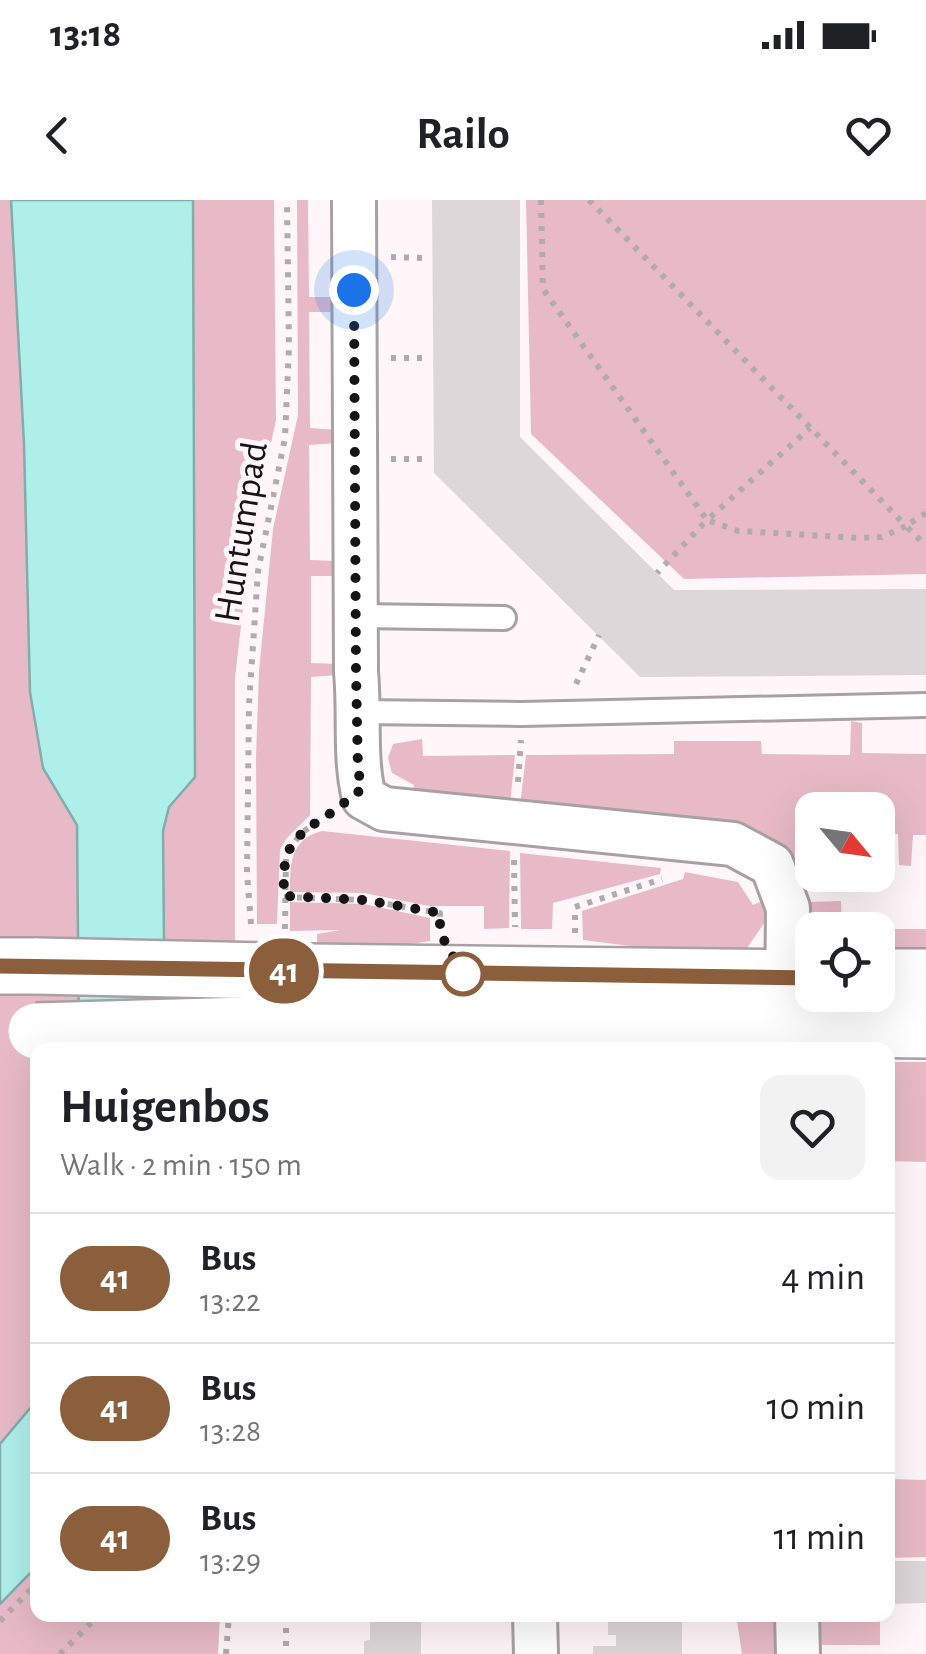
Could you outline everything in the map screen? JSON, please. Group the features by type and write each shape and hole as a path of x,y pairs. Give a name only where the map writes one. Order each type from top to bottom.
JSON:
{"street":[{"path":"354,200 358,770 364,798 384,809 733,844 772,866 788,908 793,1008"},
{"path":"19,966 793,1008 926,1030"},
{"path":"895,977 926,977"},
{"path":"18,1031 303,980"},
{"path":"535,1622 536,1654"},
{"path":"797,1622 798,1654"}],"lane":[{"path":"356,616 504,618"},
{"path":"359,712 521,714 926,705"}],"path":[{"name":"Huntumpad","path":"247,873 248,704 258,572 285,438 289,346 287,200"},
{"path":"541,200 543,289 706,520 738,531 861,538 882,537 926,513"},
{"path":"589,200 926,546"},
{"path":"657,573 706,520 810,428"},
{"path":"564,711 598,636"},
{"path":"303,980 284,896 284,866 292,842 304,830 362,789"},
{"path":"575,935 575,907 672,873 676,838"},
{"path":"514,856 515,934"},
{"path":"284,896 364,900 440,913 440,933"},
{"path":"0,1621 30,1590"},
{"path":"60,1654 92,1622"},
{"path":"226,1654 228,1622"},
{"path":"286,1622 286,1654"}],"shaded area":[{"path":"0,200 11,200 24,444 30,692 43,768 77,825 79,1042 30,1042 30,1408 0,1444"},
{"path":"193,200 274,200 276,420 252,530 235,678 235,942 164,944 163,831 169,807 195,777"},
{"path":"297,200 308,200 309,297 336,297 336,312 309,312 310,428 339,430 337,443 309,445 310,560 337,561 338,576 311,576 311,663 338,664 338,675 311,677 310,815 280,850 277,924 257,924 259,671 273,529 298,415"},
{"path":"526,200 926,200 926,574 684,579 531,434"},
{"path":"851,721 862,723 862,753 926,754 926,835 913,835 911,866 899,865 895,792 795,792 795,858 763,833 520,806 526,755 674,754 674,741 761,741 762,754 850,755"},
{"path":"422,739 423,756 515,755 510,805 413,794 414,785 392,773 388,758 393,744"},
{"path":"322,831 510,851 509,928 484,929 484,906 429,906 364,893 290,892 298,846"},
{"path":"520,853 661,868 660,874 553,903 552,929 521,929"},
{"path":"685,872 738,882 753,905 766,899 767,919 745,951 678,952 583,940 582,911 683,879"},
{"path":"841,901 841,912 809,912 809,902"},
{"path":"290,902 364,904 430,918 430,941 317,955 317,934 340,930 290,931"},
{"path":"895,929 926,929 926,956 895,956"},
{"path":"895,1062 926,1062 926,1162 895,1161"},
{"path":"895,1479 926,1480 926,1557 895,1558"},
{"path":"30,1573 30,1622 220,1622 218,1654 0,1654 0,1604"},
{"path":"737,1622 781,1622 781,1654 742,1654"},
{"path":"821,1622 880,1622 880,1645 821,1645"}],"water":[{"path":"11,200 193,200 195,777 169,807 163,831 165,1042 79,1042 77,825 43,768 30,692 24,444"},
{"path":"30,1408 30,1573 0,1604 0,1444"}],"building":[{"path":"432,200 520,200 520,437 674,590 926,589 926,675 640,677 434,473"},
{"path":"895,1561 926,1561 926,1603 895,1604"},
{"path":"370,1622 421,1622 421,1654 364,1654 364,1641 370,1640"},
{"path":"608,1622 682,1622 682,1654 593,1654 593,1646 616,1646 616,1635 608,1635"}],"bus line":[{"name":"41","path":"0,966 795,978"}],"route":[{"path":"354,290 356,672 358,770 362,789 292,842 284,866 284,896 364,900 440,913 440,933 463,974"}]}
